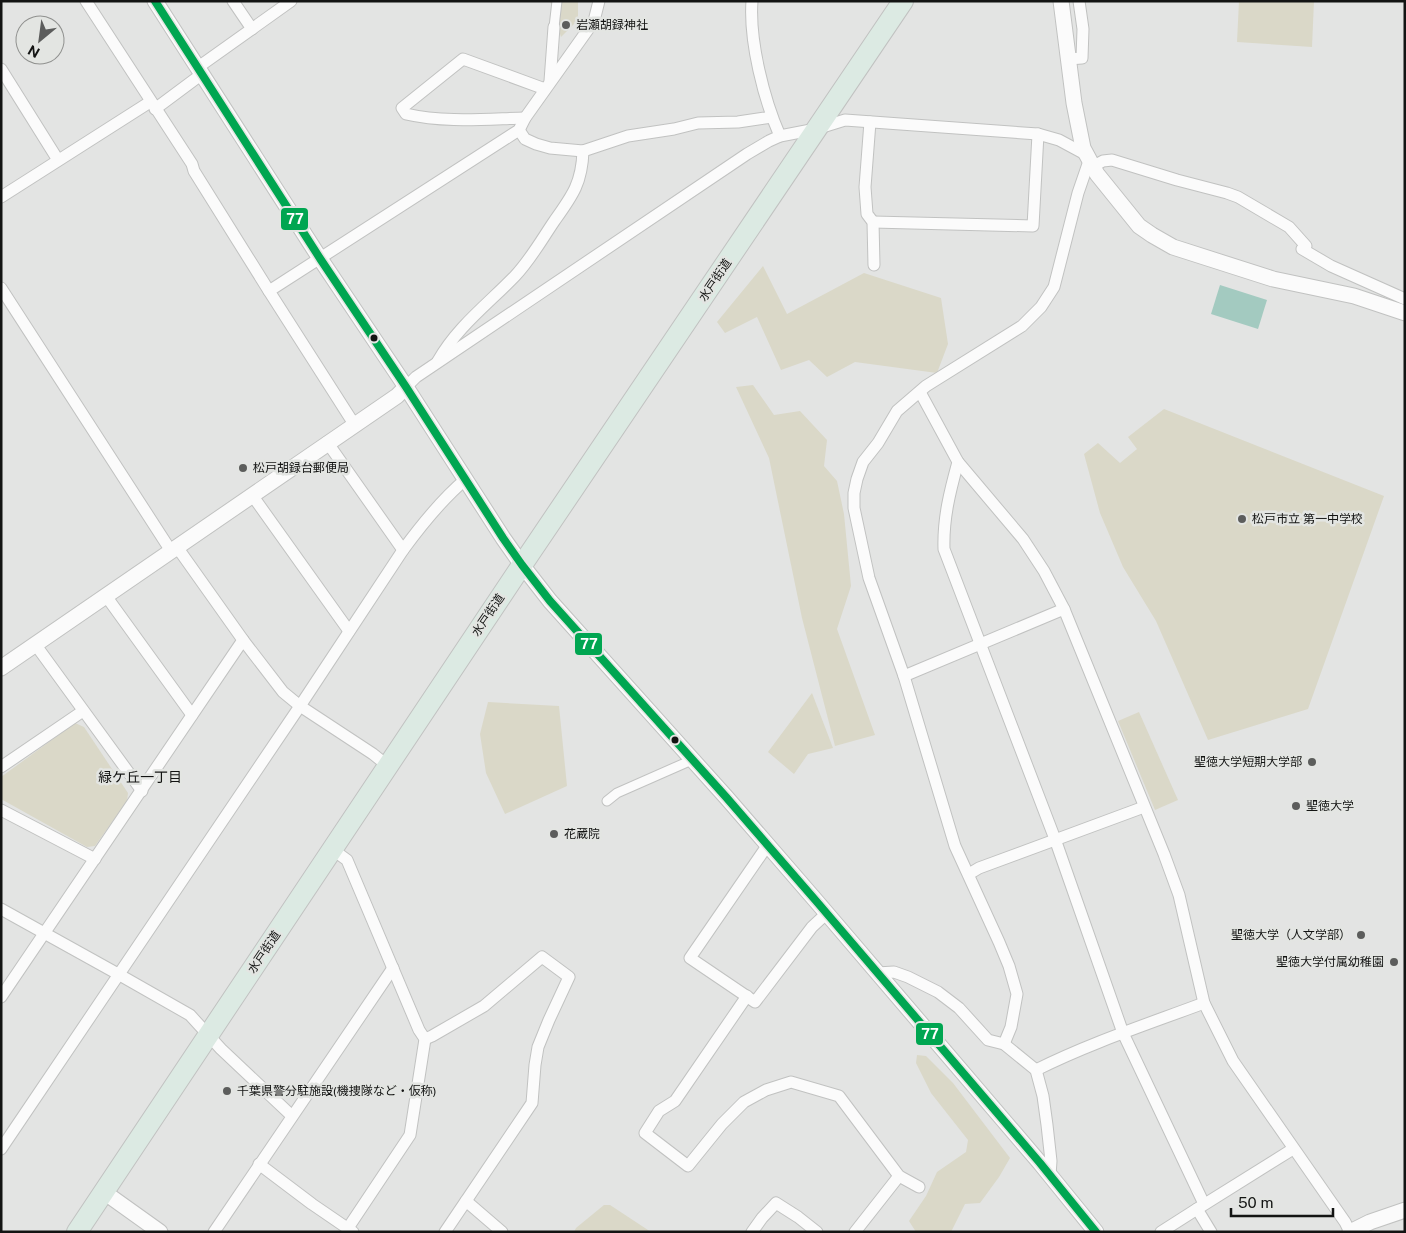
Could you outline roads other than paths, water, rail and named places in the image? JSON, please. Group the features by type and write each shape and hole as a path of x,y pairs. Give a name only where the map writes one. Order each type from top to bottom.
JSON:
{"highway":[{"name":"水戸街道","path":"77,1232 522,565 659,365 903,1"}],"street":[{"path":"86,1 192,164 194,171 354,424"},
{"path":"155,1 321,260 522,565 550,601 692,760 877,973 1096,1232"},
{"path":"233,1 252,29"},
{"path":"1,197 58,160 153,105 291,1"},
{"path":"548,85 557,1"},
{"path":"594,20 599,1"},
{"path":"270,291 321,260 519,130 525,118 608,1"},
{"path":"752,1 751,14 755,49 772,117 780,136"},
{"path":"1004,1044 1011,1027 1017,994 1009,966 952,837 904,676 869,578 854,508 854,493 863,462 878,443 897,411 926,386 1022,326 1041,307 1054,287 1073,212 1089,161 1078,126 1061,1"},
{"path":"1068,60 1082,58 1080,1"},
{"path":"525,118 460,121 419,117 406,114 402,108 463,59 548,85"},
{"path":"1,69 58,160"},
{"path":"519,130 525,139 536,144 550,148 583,151 628,136 674,129 698,123 738,122 772,117"},
{"path":"1,668 327,442 397,396 416,377 436,363 746,154 780,136 816,129 845,120 1038,134 1059,140 1089,161 1139,226 1174,247 1273,279 1354,296 1405,313"},
{"path":"870,122 866,188 867,214 873,222 874,265"},
{"path":"873,222 1033,226 1038,134"},
{"path":"436,363 446,346 460,329 515,276 530,257 569,200 580,180 583,168 583,151"},
{"path":"1089,161 1112,160 1227,193 1289,227 1304,248 1331,266 1405,299"},
{"path":"1,288 174,549 283,692 300,706 374,754 388,766"},
{"path":"920,392 958,462 1023,539 1044,571 1064,609 1164,854 1178,896 1204,1003 1232,1061 1294,1148 1350,1232 1370,1222 1405,1210"},
{"path":"327,442 403,550"},
{"path":"958,462 948,496 944,529 944,549 982,644 1055,839 1123,1033 1211,1232"},
{"path":"1,1149 421,524 437,506 466,480"},
{"path":"252,495 349,631"},
{"path":"106,596 192,716"},
{"path":"904,676 1064,609"},
{"path":"1,998 243,640"},
{"path":"35,644 142,791"},
{"path":"1,767 83,711"},
{"path":"607,802 617,793 692,760"},
{"path":"969,874 979,868 1055,839 1144,808"},
{"path":"1,810 95,859"},
{"path":"767,846 690,958 755,1002 812,927 826,914"},
{"path":"259,1164 312,1204 351,1230 410,1135 425,1039 419,1030 347,860 332,849"},
{"path":"1,910 190,1015 209,1034 220,1049 292,1116"},
{"path":"425,1039 484,1006 542,958 569,977 538,1047 532,1103 445,1232"},
{"path":"214,1232 393,968"},
{"path":"877,973 894,972 938,992 959,1008 988,1040 1004,1044 1036,1070 1048,1125 1051,1161 1050,1176"},
{"path":"747,996 675,1101 659,1111 645,1133 688,1166 722,1124 744,1102 766,1090 791,1082 839,1096 899,1176 919,1187"},
{"path":"1036,1070 1057,1059 1204,1003"},
{"path":"1161,1232 1294,1148"},
{"path":"855,1232 899,1176"},
{"path":"104,1192 160,1232"},
{"path":"466,1201 502,1232"},
{"path":"752,1232 776,1203 817,1232"}],"place":[{"name":"岩瀬胡録神社","path":"566,25"},
{"name":"松戸胡録台郵便局","path":"243,468"},
{"name":"松戸市立 第一中学校","path":"1242,519"},
{"name":"聖徳大学短期大学部","path":"1312,762"},
{"name":"聖徳大学","path":"1296,806"},
{"name":"花蔵院","path":"554,834"},
{"name":"聖徳大学（人文学部）","path":"1361,935"},
{"name":"聖徳大学付属幼稚園","path":"1394,962"},
{"name":"千葉県警分駐施設(機捜隊など・仮称)","path":"227,1091"}],"district":[{"name":"緑ケ丘一丁目","path":"140,777"}]}
